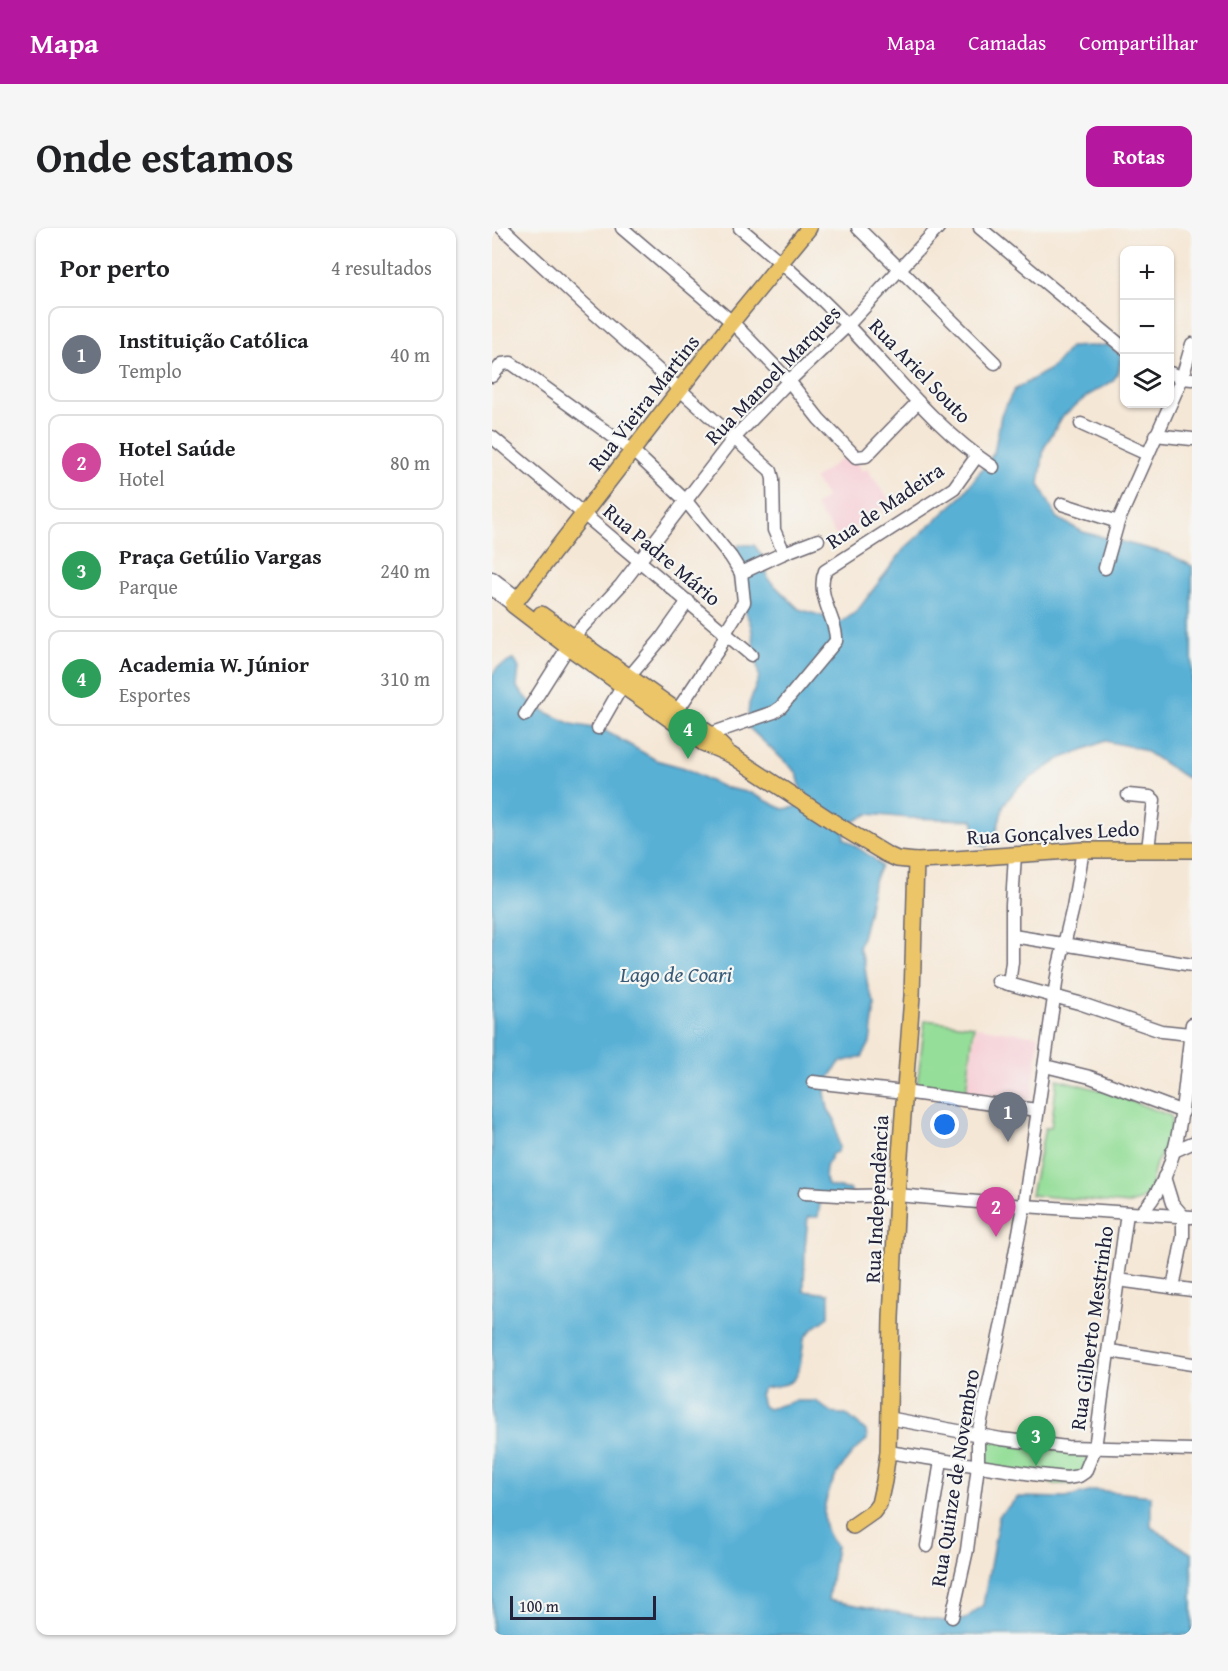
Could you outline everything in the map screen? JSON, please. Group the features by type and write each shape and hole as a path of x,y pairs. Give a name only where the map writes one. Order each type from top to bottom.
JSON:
{"main road":[{"name":"Rua Vieira Martins","path":"516,602 732,322 809,228"},
{"path":"516,602 706,738"},
{"path":"626,682 677,711 706,738"},
{"name":"Rua Gonçalves Ledo","path":"706,738 841,827 897,859 916,861 1083,850 1192,850"},
{"name":"Rua Independência","path":"853,1526 873,1512 879,1504 888,1452 897,1196 912,996 916,861"}],"street":[{"path":"502,228 771,471 774,530 783,553"},
{"path":"622,228 732,322 789,381 819,420 856,457 866,456 918,402"},
{"name":"Rua Ariel Souto","path":"740,228 848,326 918,402 977,456 993,467"},
{"path":"858,228 995,363"},
{"name":"Rua Manoel Marques","path":"525,715 570,642 621,585 734,438 789,381 848,326 938,228"},
{"path":"980,228 1120,344"},
{"path":"1105,568 1118,522 1155,435 1187,378 1192,344"},
{"path":"492,376 502,364 511,363 633,451 686,501 741,573 744,602 720,647 677,711"},
{"path":"1081,424 1147,454"},
{"path":"1155,435 1192,439"},
{"name":"Rua Padre Mário","path":"492,437 752,655"},
{"name":"Rua de Madeira","path":"706,738 774,712 781,707 836,641 837,636 828,613 823,588 822,580 825,571 954,488 977,456"},
{"path":"1062,504 1118,522"},
{"path":"741,573 783,553 818,540"},
{"path":"492,578 516,602"},
{"path":"492,590 516,602"},
{"path":"598,728 626,682 688,601"},
{"path":"1128,795 1150,797 1154,800 1148,849"},
{"name":"Rua Quinze de Novembro","path":"952,1617 967,1550 978,1466 978,1434 1024,1206 1054,996 1083,850"},
{"path":"1015,854 1013,936 1003,982 1161,1031 1191,1029 1180,1126 1158,1194 1141,1213"},
{"path":"1013,936 1192,965"},
{"path":"1045,1066 1090,1077 1183,1112"},
{"path":"813,1083 904,1092 1037,1110"},
{"path":"1180,1126 1192,1137"},
{"path":"1172,1152 1192,1143"},
{"path":"1164,1177 1172,1203 1187,1216"},
{"path":"806,1193 897,1196 1187,1216"},
{"name":"Rua Gilberto Mestrinho","path":"1095,1448 1127,1213"},
{"path":"1173,1288 1187,1216"},
{"path":"1118,1280 1192,1290"},
{"path":"1110,1351 1192,1364"},
{"path":"888,1418 1066,1448 1192,1450"},
{"path":"888,1452 1067,1478 1084,1472 1095,1448"},
{"path":"927,1546 941,1461"}],"shaded area":[{"path":"849,453 862,471 867,469 890,501 839,539 815,506 827,497 814,479"},
{"path":"976,1027 1039,1036 1031,1100 967,1092"}],"green space":[{"path":"925,1020 974,1026 966,1092 917,1086"},
{"path":"1057,1079 1107,1092 1171,1116 1167,1145 1156,1163 1149,1193 1139,1201 1129,1204 1031,1195 1045,1128 1051,1128"},
{"path":"985,1439 1088,1453 1088,1476 1073,1484 1056,1484 979,1472"}],"water":[{"name":"Lago de Coari","path":"1108,345 1120,354 1119,370 1113,381 1087,396 1062,417 1044,448 1039,484 1057,518 1083,532 1169,554 1192,566 1192,779 1185,777 1142,749 1105,741 1060,759 1020,785 1004,804 994,841 985,847 978,844 973,820 868,814 846,826 844,838 881,866 873,883 859,949 864,961 868,987 875,1004 870,1043 862,1057 840,1062 828,1080 825,1093 828,1109 835,1120 839,1148 832,1154 826,1167 825,1180 829,1186 851,1190 852,1195 821,1198 818,1217 808,1217 804,1291 829,1294 829,1317 804,1339 796,1377 788,1383 764,1388 760,1394 763,1406 768,1409 795,1401 816,1401 832,1413 846,1414 866,1431 867,1440 856,1449 837,1474 825,1504 824,1519 828,1533 836,1546 828,1600 944,1621 965,1619 983,1605 999,1516 1018,1497 1066,1498 1096,1490 1151,1496 1151,1527 1192,1554 1192,1635 492,1635 492,675 497,668 514,659 519,668 517,687 535,707 572,724 604,730 656,760 685,768 723,787 751,793 783,809 796,807 802,794 797,773 747,726 749,704 759,677 751,626 730,561 739,545 754,545 765,560 768,579 799,609 842,622 857,611 904,549 961,497 994,453 1001,415 1014,390 1052,368 1070,347"}],"place":[{"name":"Academia W. Júnior","path":"688,759"},
{"name":"Instituição Católica","path":"1008,1142"},
{"name":"Hotel Saúde","path":"996,1237"},
{"name":"Praça Getúlio Vargas","path":"1036,1466"}]}
